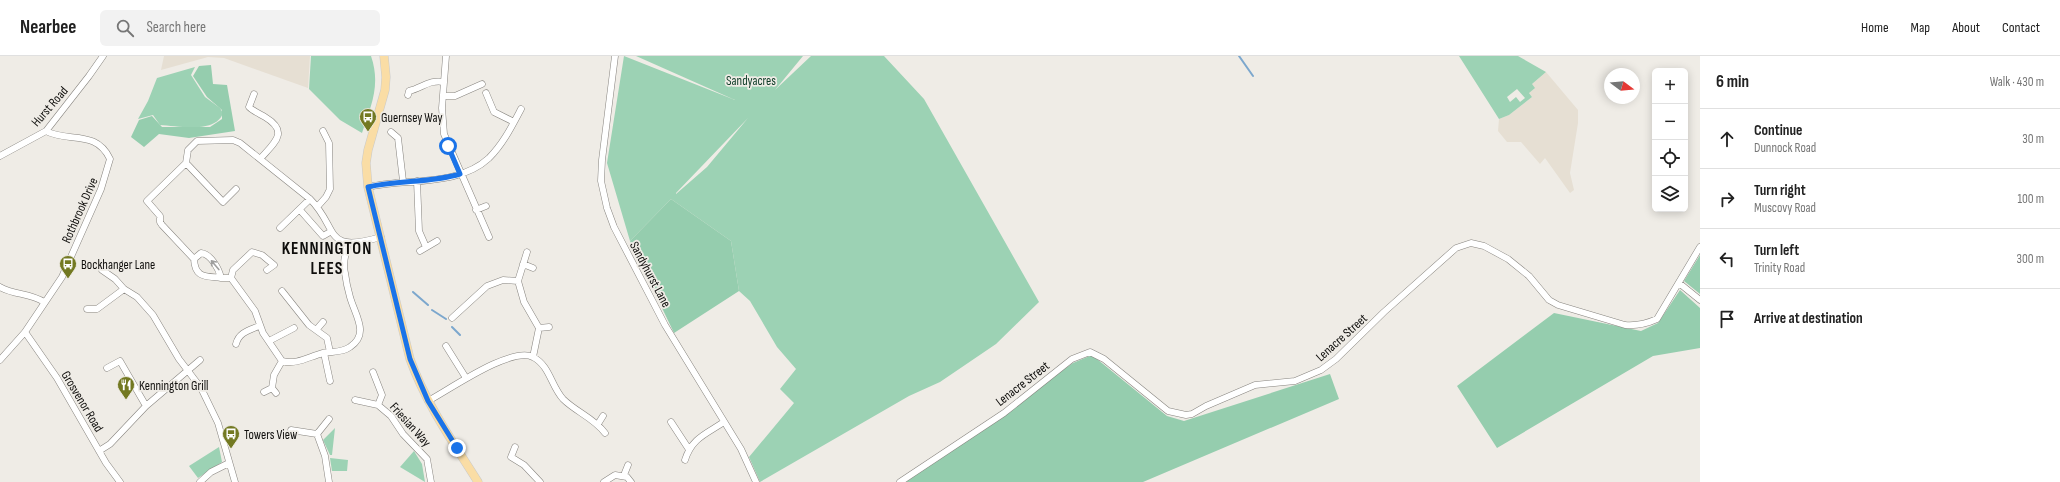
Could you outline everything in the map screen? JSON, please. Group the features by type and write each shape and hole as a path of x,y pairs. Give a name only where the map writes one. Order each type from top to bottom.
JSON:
{"main road":[{"path":"384,56 386,77 385,90 368,150 366,163 368,187 410,359 428,401 478,482"}],"street":[{"name":"Hurst Road","path":"0,156 46,131 103,56"},
{"path":"446,56 442,119 444,134 460,174 489,237"},
{"name":"Sandyhurst Lane","path":"615,56 602,160 601,181 605,202 614,227 665,325 745,456 756,482"},
{"path":"408,95 409,91 424,84 434,81 444,82"},
{"path":"443,96 455,96 482,84"},
{"path":"486,93 494,112 514,122"},
{"path":"254,94 249,107 275,123 279,131 277,139 260,159"},
{"path":"368,187 460,174 478,166 489,158 501,144 521,109"},
{"name":"Rothbrook Drive","path":"0,360 25,332 62,277 101,189 110,160 100,145 91,140 75,136 53,135 46,131"},
{"path":"318,206 326,197 330,189 329,143 323,131"},
{"path":"391,132 398,138 403,181"},
{"path":"230,278 201,275 195,268 194,259 162,225 160,222 160,216 147,201 186,163 188,150 194,143 218,140 237,141 318,206 330,232 339,240 348,243 365,242 381,237"},
{"path":"186,163 223,202 236,189"},
{"path":"417,180 419,231 426,247"},
{"path":"280,228 310,199"},
{"path":"476,210 486,206"},
{"path":"300,210 323,236 330,232"},
{"path":"420,252 437,241"},
{"path":"230,278 255,311 259,326 282,361 293,363 348,348 355,343 360,334 360,323 350,297 344,272 348,243"},
{"name":"Lenacre Street","path":"900,482 1004,413 1062,366 1084,353 1096,354 1104,359 1168,411 1186,415 1255,385 1295,381 1308,377 1336,359 1384,312 1448,254 1464,244 1478,243 1508,259 1529,276 1549,300 1558,305 1625,325 1642,325 1657,319 1700,247"},
{"path":"230,278 233,270 252,252 262,255 274,265 267,270"},
{"path":"527,252 518,281 524,302 539,328 532,357"},
{"path":"194,259 200,253 204,253 219,269 221,278"},
{"path":"523,264 532,268"},
{"path":"102,270 115,279 124,289 137,297 154,315 179,359 189,370 215,414 234,482"},
{"path":"452,318 492,283 503,280 518,281"},
{"path":"1679,283 1700,300"},
{"path":"0,287 7,291 34,296 44,302"},
{"path":"88,309 97,309 124,289"},
{"path":"282,292 309,325 317,329 327,338 330,381"},
{"path":"317,329 322,322"},
{"path":"236,344 238,338 245,332 259,326"},
{"path":"539,328 549,327"},
{"path":"269,341 294,328"},
{"name":"Grosvenor Road","path":"25,332 57,378 99,451 120,482"},
{"path":"446,346 466,378"},
{"path":"428,401 466,378 508,358 520,355 532,357 546,369 562,397 573,409 598,424 605,433"},
{"path":"99,451 110,444 146,406 200,360"},
{"path":"107,368 120,361 146,406"},
{"path":"276,393 272,388 274,375 282,361"},
{"name":"Friesian Way","path":"374,372 382,395 378,406"},
{"path":"264,392 272,388"},
{"name":"Friesian Way","path":"355,400 378,406 391,416 402,434 427,460 431,482"},
{"path":"598,424 603,416"},
{"path":"317,434 329,419"},
{"path":"671,422 688,448"},
{"path":"685,460 688,448 695,440 724,422"},
{"path":"291,430 317,434"},
{"path":"317,434 325,456 329,482"},
{"path":"515,447 511,457 524,465 540,482"},
{"path":"200,482 211,472 229,463"},
{"path":"624,476 628,464"},
{"path":"604,482 615,475 627,477 631,482"}],"shaded area":[{"path":"164,56 310,56 308,88 224,58 208,57 161,70"},
{"path":"1546,72 1578,110 1578,123 1570,173 1574,190 1570,193 1545,158 1540,164 1521,142 1507,142 1498,131 1499,119 1509,115 1532,97 1529,93 1532,84"}],"green space":[{"path":"311,56 371,56 375,76 374,95 362,133 340,120 309,89"},
{"name":"Sandyacres","path":"624,56 735,100 636,56 803,56 775,90 811,56 884,56 924,99 1039,302 996,344 940,382 909,396 760,482 749,457 794,403 780,389 796,369 777,347 750,301 739,291 731,241 671,199 630,241 607,163","holes":["748,118 707,167 676,194"]},
{"path":"1459,56 1518,56 1546,72 1532,84 1535,88 1529,93 1532,97 1509,115 1499,119","holes":["1517,89 1525,98 1520,102 1516,97 1510,102 1507,97"]},
{"path":"211,65 213,84 227,85 235,131 189,138 159,134 144,147 131,137 139,120 152,116 162,127 210,127 222,119 222,110 207,97 193,76 199,66"},
{"path":"195,67 191,75 205,97 220,108 223,113 219,120 213,124 205,126 186,127 160,125 153,115 138,119 148,101 157,78"},
{"path":"671,199 731,241 739,291 674,333 630,241"},
{"path":"1700,255 1700,294 1684,281"},
{"path":"1680,290 1700,308 1700,348 1653,356 1497,448 1457,386 1554,313 1641,331 1658,323"},
{"path":"1092,355 1167,416 1184,421 1330,374 1339,399 1143,482 903,482 1073,363"},
{"path":"335,428 332,455 330,455 323,440"},
{"path":"219,447 222,462 198,478 189,466"},
{"path":"414,451 422,464 425,482 400,467"},
{"path":"330,458 348,460 347,471 332,471"}],"waterway":[{"path":"1239,56 1253,76"},
{"path":"413,292 428,305"},
{"path":"432,310 446,319"},
{"path":"452,327 460,335"}],"place":[{"name":"Guernsey Way","path":"368,132"},
{"name":"Bockhanger Lane","path":"68,279"},
{"name":"Kennington Grill","path":"126,400"},
{"name":"Towers View","path":"231,449"}],"district":[{"name":"KENNINGTON LEES","path":"327,258"}],"route":[{"path":"448,146 460,174 441,178 386,183 368,187 416,378 446,433 457,448"}]}
